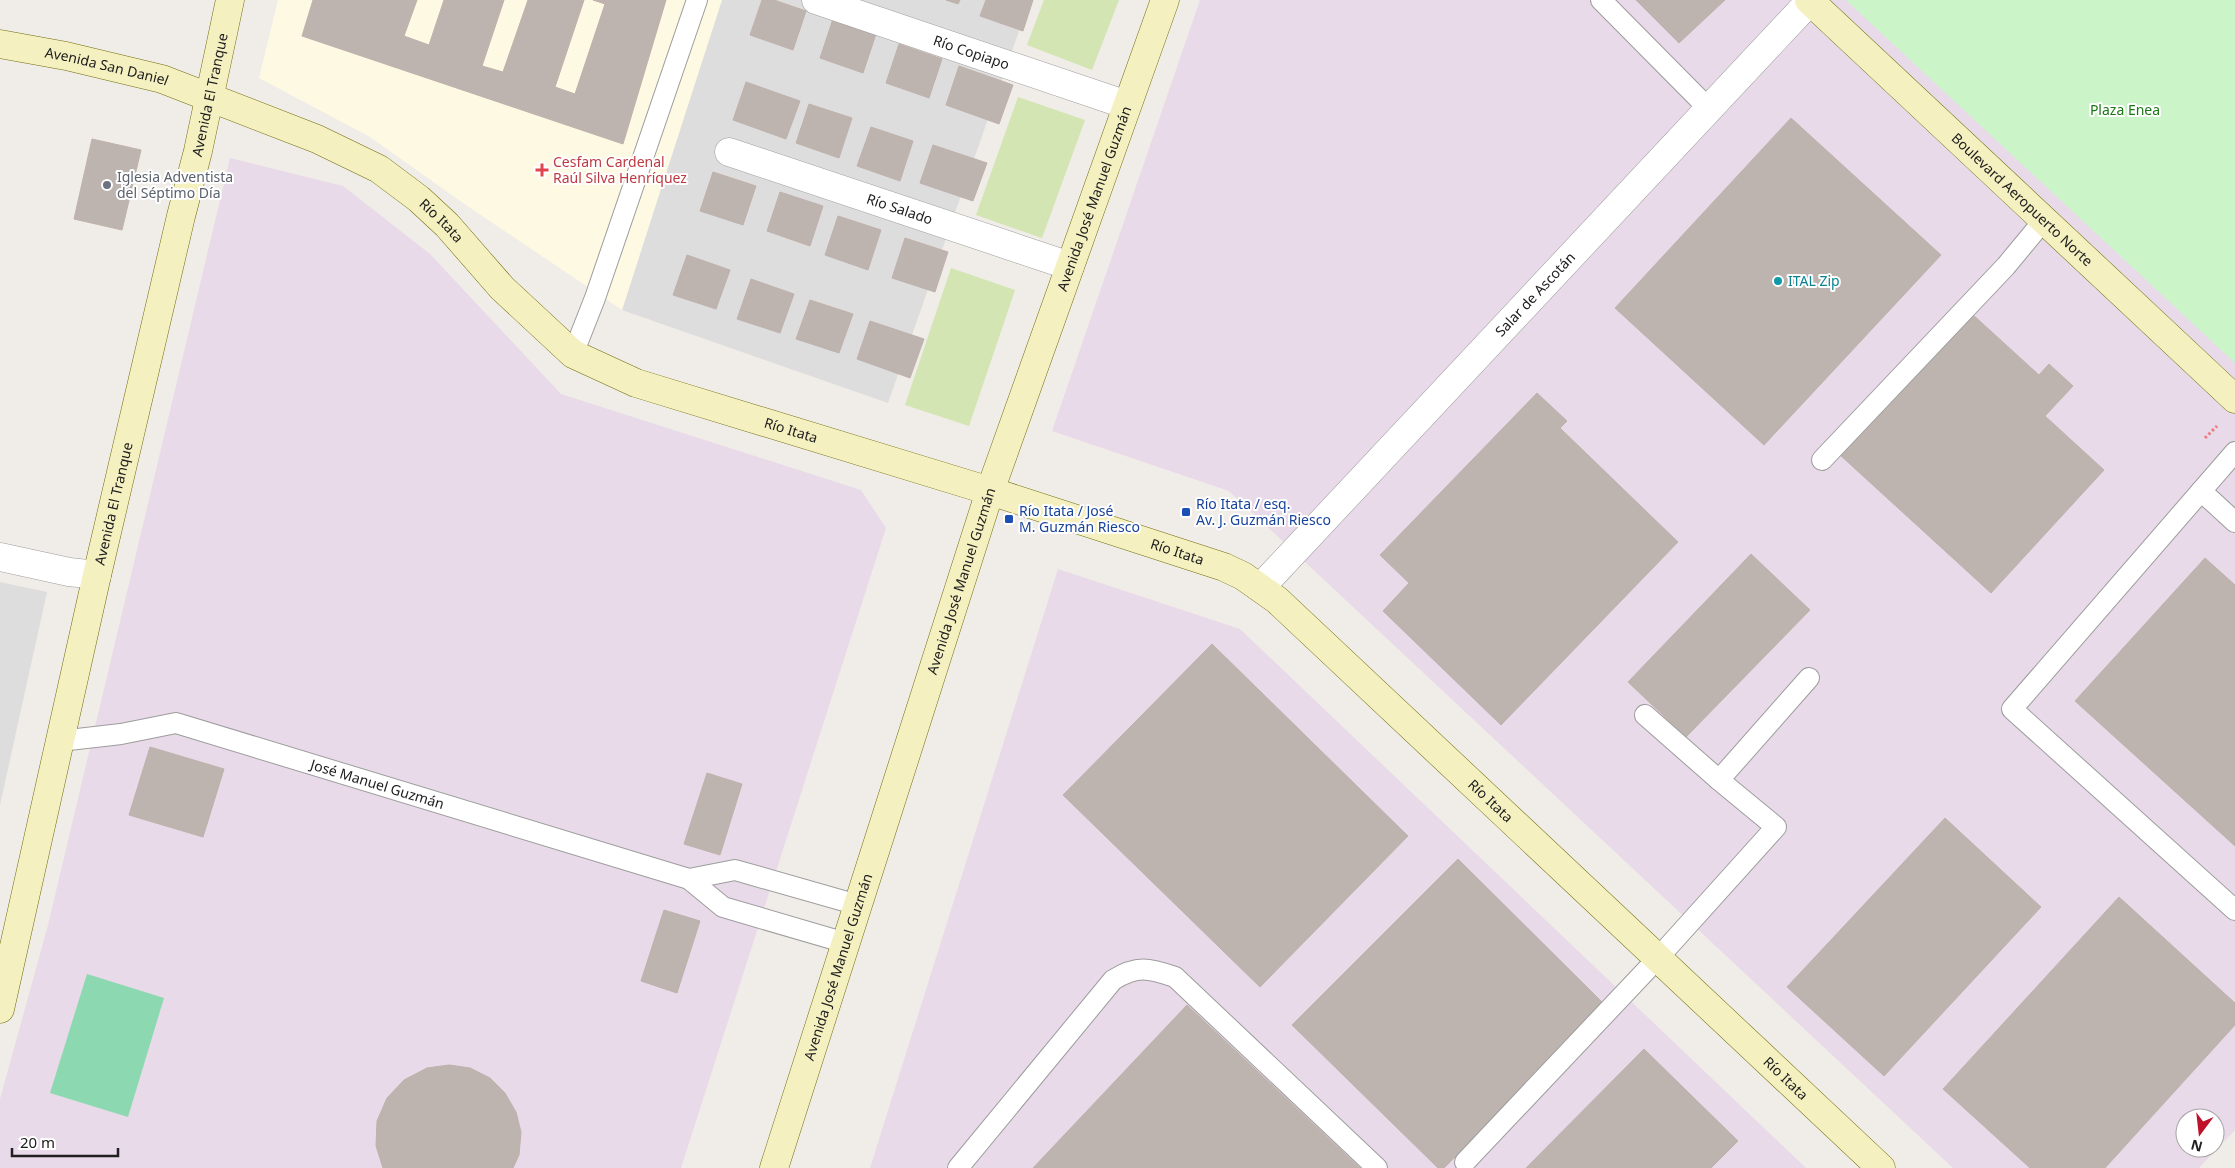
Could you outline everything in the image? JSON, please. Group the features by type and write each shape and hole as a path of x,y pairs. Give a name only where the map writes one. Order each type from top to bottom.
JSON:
{"street":[{"name":"Avenida El Tranque","path":"0,1008 97,575 209,98 230,0"},
{"name":"Río Copiapo","path":"816,0 1127,105"},
{"name":"Avenida José Manuel Guzmán","path":"774,1168 990,491 1164,0"},
{"name":"Salar de Ascotán","path":"1260,587 1810,1"},
{"name":"Boulevard Aeropuerto Norte","path":"1810,1 2235,399"},
{"name":"Avenida San Daniel","path":"0,44 162,79 209,98"},
{"name":"Río Itata","path":"209,98 317,139 379,169 419,199 447,225 502,288 573,354 636,383 990,491 1224,567 1260,587 1277,600 1881,1168"},
{"name":"Río Salado","path":"729,152 1070,266"},
{"path":"0,557 69,572 97,575"}],"lane":[{"path":"573,354 595,298 697,0"},
{"path":"1601,0 1709,109"},
{"path":"1822,460 2006,266 2044,220"},
{"path":"2235,452 2200,490 2012,709 2235,910"},
{"path":"2200,490 2235,522"},
{"path":"1719,780 1809,678"},
{"path":"1465,1162 1658,958 1776,828 1645,715"},
{"name":"José Manuel Guzmán","path":"60,741 121,734 176,723 690,880 723,907 846,943"},
{"name":"José Manuel Guzmán","path":"690,880 735,870 858,905"},
{"path":"958,1168 1113,980 1127,971 1143,968 1175,977 1377,1168"}],"shaded area":[{"name":"Cesfam Cardenal Raúl Silva Henríquez","path":"278,0 722,0 622,310 463,203 370,137 259,78"},
{"path":"720,0 1030,0 888,403 622,310"},
{"path":"1200,0 2235,0 2235,1130 2225,1141 2225,1108 2175,1108 2175,1158 2208,1158 2199,1168 1953,1168 1229,491 1052,431"},
{"path":"230,158 343,186 430,254 561,394 861,490 886,528 681,1168 0,1168 0,1099 48,925"},
{"path":"1058,569 1240,629 1806,1168 870,1168"},
{"path":"0,582 47,592 0,805"}],"green space":[{"path":"1044,0 1119,0 1092,70 1027,45"},
{"name":"Plaza Enea","path":"1846,0 2235,0 2235,363"},
{"path":"1018,97 1085,120 1042,238 976,215"},
{"path":"951,268 1015,290 969,426 905,405"},
{"path":"87,974 164,998 128,1117 50,1093"}],"building":[{"path":"313,0 417,0 404,36 429,45 444,0 504,0 482,66 503,72 528,0 584,0 555,87 575,94 605,4 593,0 666,0 623,144 302,36"},
{"path":"762,0 774,0 806,11 793,50 750,35"},
{"path":"946,0 960,0 958,4"},
{"path":"986,0 1033,0 1023,31 980,16"},
{"path":"1636,0 1725,0 1679,43"},
{"path":"833,19 876,34 863,73 820,58"},
{"path":"899,44 942,59 929,98 886,83"},
{"path":"959,66 1013,85 999,124 946,105"},
{"path":"746,82 800,101 786,139 733,120"},
{"path":"809,104 852,118 839,158 796,143"},
{"name":"ITAL Zip","path":"1791,118 1941,255 1764,445 1615,308"},
{"path":"871,127 913,141 900,181 857,166"},
{"name":"Iglesia Adventista del Séptimo Día","path":"92,139 141,150 122,230 74,219"},
{"path":"933,145 987,163 973,201 920,183"},
{"path":"713,172 756,186 743,225 700,211"},
{"path":"780,192 823,206 810,246 767,231"},
{"path":"838,216 881,230 868,270 825,255"},
{"path":"905,238 948,252 935,292 892,278"},
{"path":"687,255 730,270 716,309 673,295"},
{"path":"751,279 794,294 780,333 737,319"},
{"path":"810,300 853,314 839,353 796,339"},
{"path":"1971,313 2039,375 2049,364 2073,386 2045,416 2104,470 1991,593 1840,455"},
{"path":"870,321 924,339 910,378 857,359"},
{"path":"1537,393 1567,421 1560,428 1678,542 1501,725 1383,611 1409,583 1380,555"},
{"path":"1751,554 1810,610 1686,737 1628,682"},
{"path":"2205,558 2235,585 2235,846 2075,701"},
{"path":"1212,644 1408,836 1260,987 1063,795"},
{"path":"150,747 224,769 203,837 129,815"},
{"path":"707,773 742,784 720,855 684,844"},
{"path":"1945,818 2041,907 1884,1076 1787,987"},
{"path":"1458,859 1606,1006 1444,1168 1438,1168 1292,1025"},
{"path":"2119,897 2235,1003 2235,1025 2105,1168 2030,1168 1943,1089"},
{"path":"664,910 700,921 677,993 641,981"},
{"path":"1187,1005 1360,1168 1033,1168"},
{"path":"1644,1049 1738,1141 1711,1168 1526,1168"},
{"path":"449,1065 470,1068 490,1078 505,1093 516,1112 521,1132 519,1155 513,1168 383,1168 376,1146 377,1121 387,1098 404,1080 427,1068"}],"place":[{"name":"Cesfam Cardenal Raúl Silva Henríquez","path":"542,170"},
{"name":"Iglesia Adventista del Séptimo Día","path":"107,185"},
{"name":"ITAL Zip","path":"1778,281"},
{"name":"Río Itata / esq. Av. J. Guzmán Riesco","path":"1186,512"},
{"name":"Río Itata / José M. Guzmán Riesco","path":"1009,519"}]}
